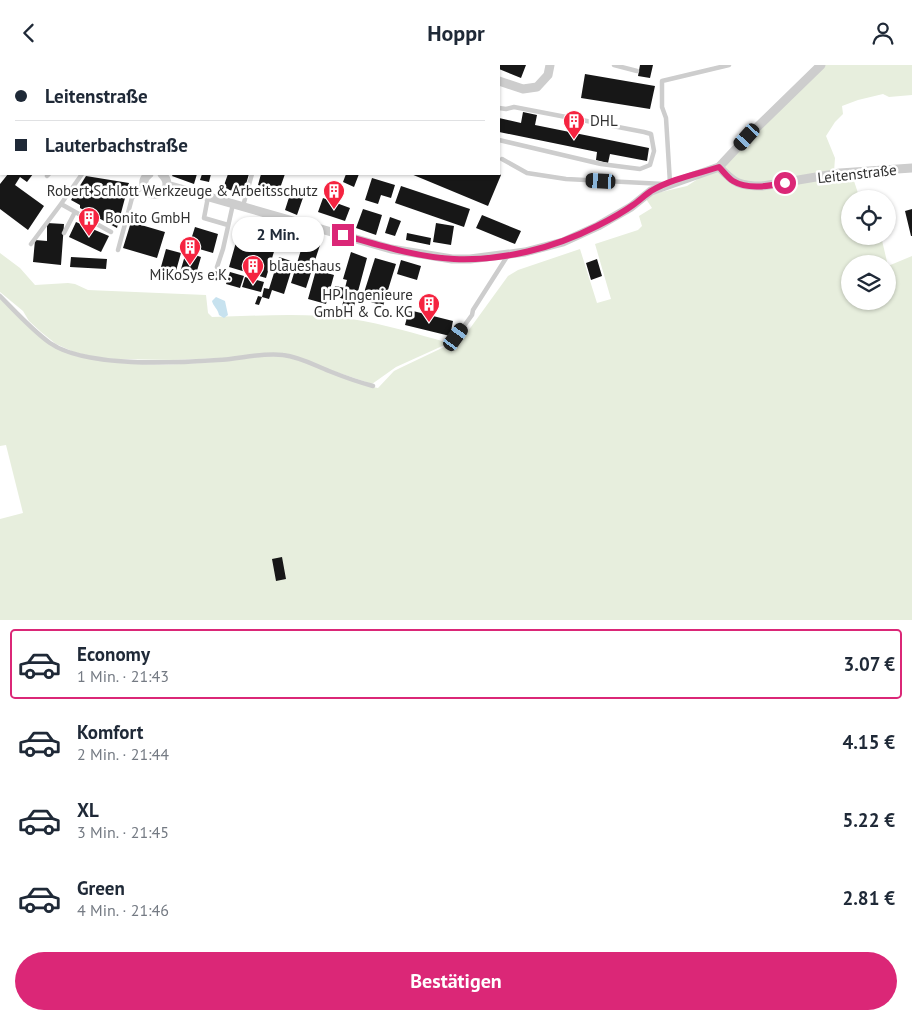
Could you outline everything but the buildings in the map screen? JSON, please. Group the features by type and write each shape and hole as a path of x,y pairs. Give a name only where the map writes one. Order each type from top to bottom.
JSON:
{"street":[{"path":"500,81 523,89 538,87 548,75 550,65"},
{"path":"167,185 391,249 452,259 508,255 563,242 598,226 631,207 651,191 719,167 821,65"},
{"name":"Leitenstraße","path":"719,167 732,181 762,186 840,173 912,168"},
{"path":"144,177 147,191 153,194 163,191 167,185 166,178 163,175"}],"lane":[{"path":"614,65 637,71"},
{"path":"502,159 527,173 537,175 566,179 669,184 666,118 662,107 662,81 729,65"},
{"path":"500,109 514,107 644,132 651,134 654,151 650,165 640,169 601,165 500,140"},
{"path":"31,244 81,175"},
{"path":"243,207 252,175"},
{"path":"118,250 132,198 144,177"},
{"path":"208,197 204,218 228,225"},
{"path":"61,204 110,232"},
{"path":"217,267 233,204"},
{"path":"64,233 75,212"},
{"path":"288,245 294,221"},
{"path":"456,337 472,315 473,310 508,255"},
{"path":"0,297 51,343 63,350 84,357 104,360 162,362 285,355 373,386"}],"green space":[{"path":"821,65 912,65 912,95 889,97 883,94 842,106 843,114 826,136 835,158 834,172 852,175 857,190 841,190 841,245 883,245 886,255 841,255 841,310 896,310 896,263 912,256 912,620 0,620 0,519 23,513 6,445 0,446 0,298 50,344 65,352 84,358 129,363 175,364 276,356 297,359 354,382 378,388 394,371 463,338 508,276 518,270 580,249 597,303 611,299 595,244 638,230 642,226 639,216 652,208 644,196 687,186 704,175"},
{"path":"0,253 20,268 35,285 68,283 88,290 206,295 208,313 212,317 282,315 334,317 400,329 449,343 396,367 372,384 280,353 172,360 95,357 74,352 56,344 29,321 23,311 0,292"}],"water":[{"path":"216,297 225,301 228,315 224,318 219,315 212,301"}],"place":[{"name":"DHL","path":"574,140"},
{"name":"Robert Schlott Werkzeuge & Arbeitsschutz","path":"334,210"},
{"name":"Bonito GmbH","path":"89,237"},
{"name":"MiKoSys e.K.","path":"190,266"},
{"name":"blaueshaus","path":"253,285"},
{"name":"HP Ingenieure GmbH & Co. KG","path":"429,323"}],"route":[{"path":"343,235 391,249 452,259 491,257 525,252 563,242 598,226 631,207 651,191 719,167 732,181 741,184 762,186 785,183"}]}
